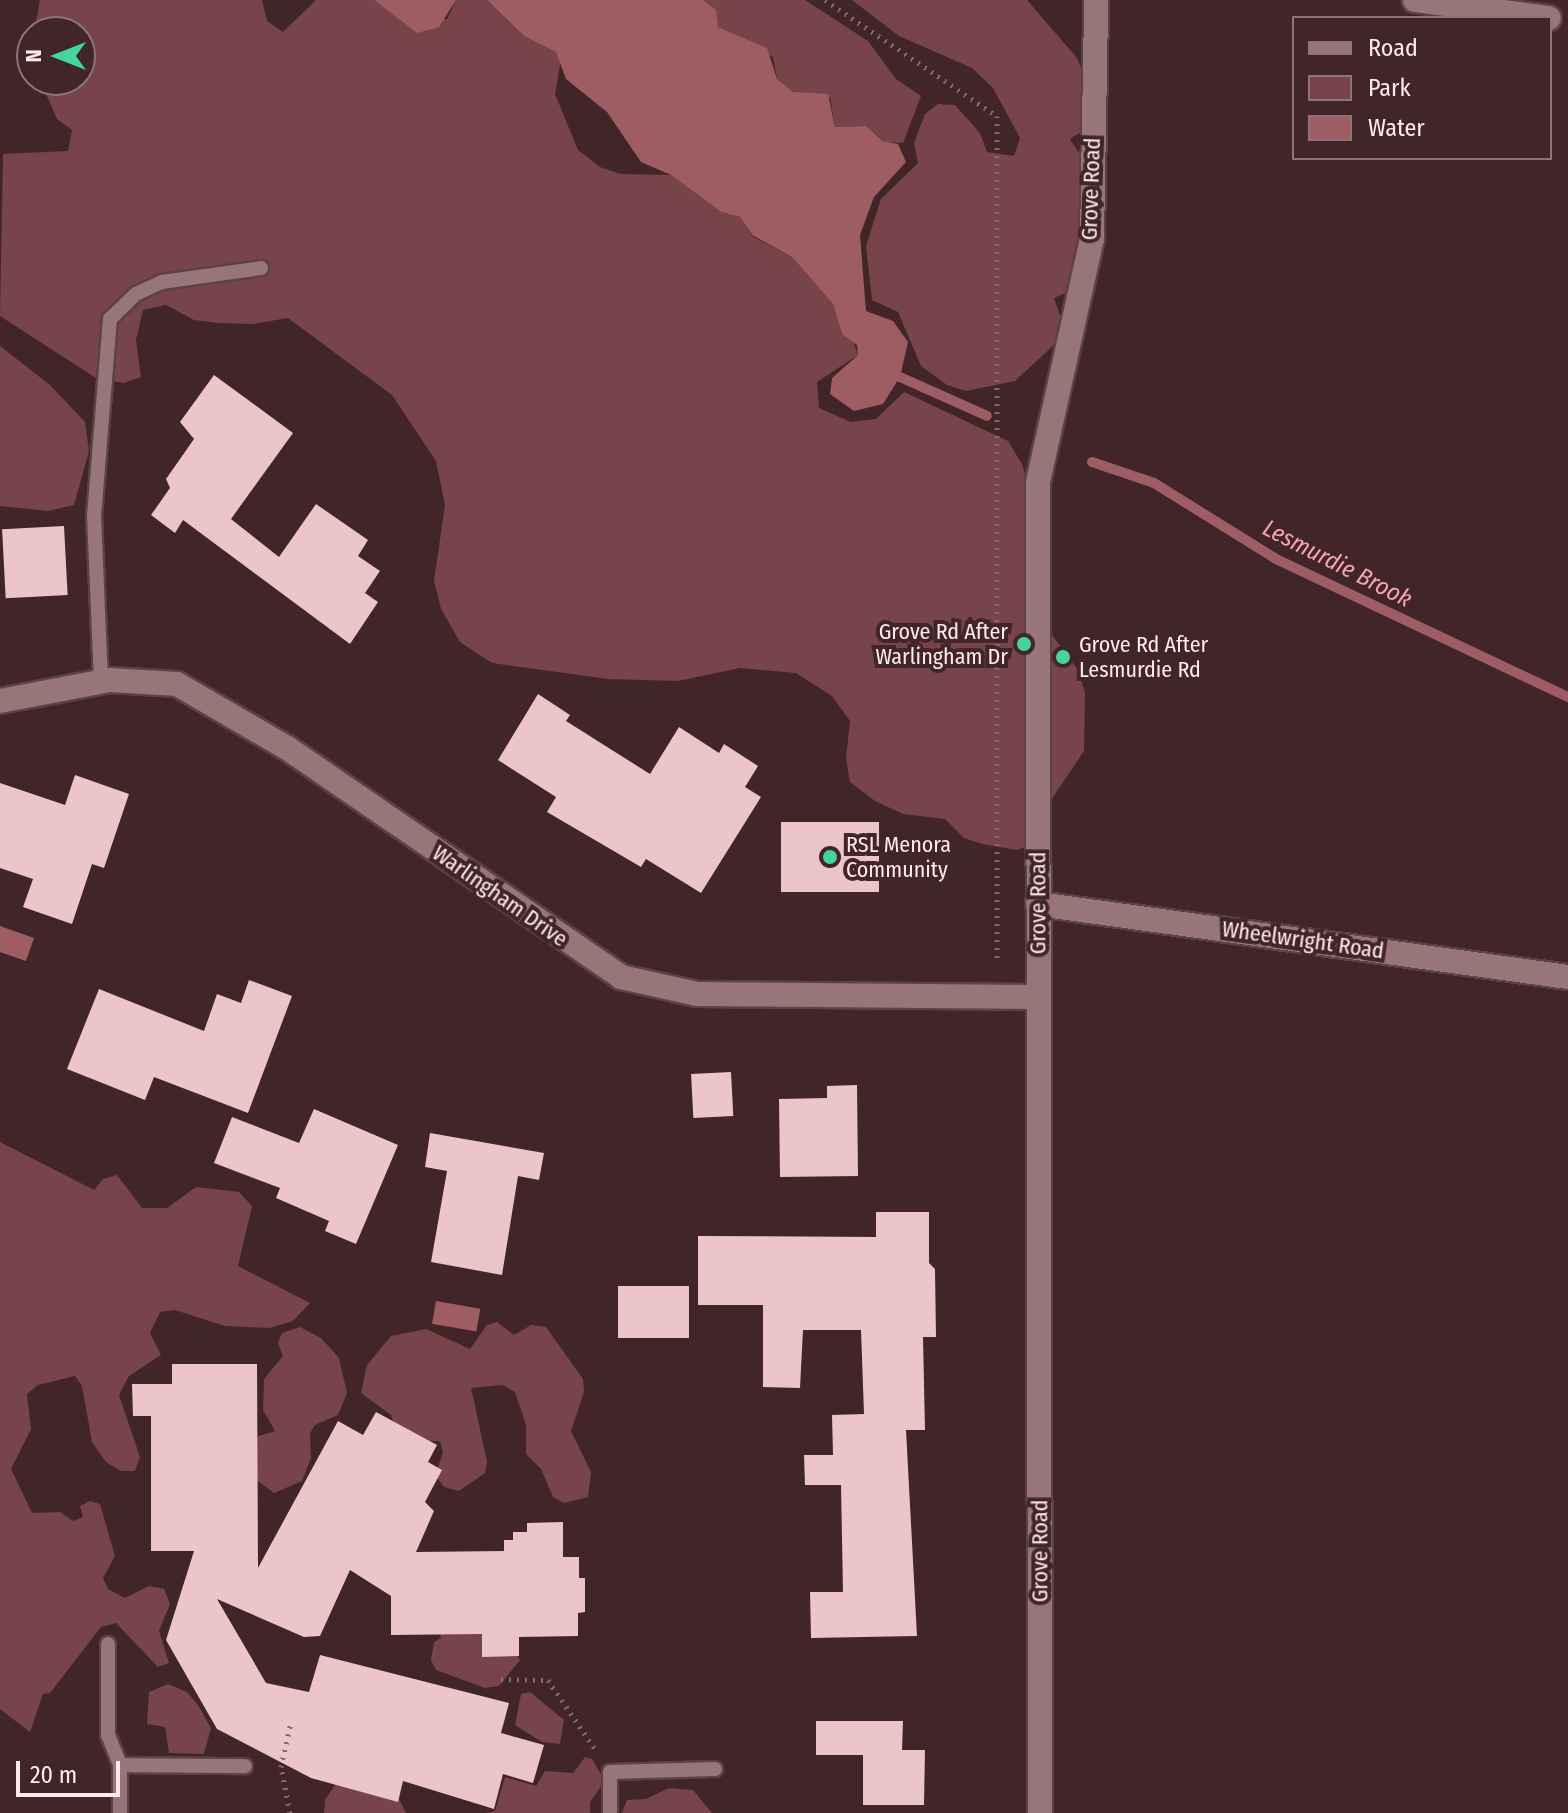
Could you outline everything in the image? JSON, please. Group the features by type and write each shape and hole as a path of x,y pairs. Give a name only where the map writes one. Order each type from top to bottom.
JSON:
{"street":[{"name":"Grove Road","path":"1040,1813 1038,482 1092,239 1096,0"},
{"path":"1415,0 1534,16"},
{"name":"Warlingham Drive","path":"0,701 101,682 177,684 287,748 621,977 697,994 1038,997"},
{"name":"Wheelwright Road","path":"1038,904 1568,977"}],"lane":[{"path":"101,682 94,517 110,319 136,294 162,282 261,268"},
{"path":"108,1644 108,1735 120,1765 120,1813"},
{"path":"120,1765 245,1766"},
{"path":"610,1813 610,1772 715,1769"}],"path":[{"path":"825,0 997,116 997,963"},
{"path":"501,1679 548,1680 610,1772"},
{"path":"290,1813 281,1767 291,1722"}],"green space":[{"path":"40,0 262,0 267,21 283,32 316,0 374,0 405,22 447,19 456,0 487,0 524,36 556,52 561,59 555,94 578,150 600,167 621,174 671,175 721,212 740,217 752,236 792,257 833,304 842,334 852,338 858,355 817,382 819,408 851,422 876,419 904,392 1008,441 1022,464 1034,507 1044,624 1078,670 1085,693 1084,751 1049,803 1040,842 1017,850 982,844 964,838 945,819 903,814 875,801 850,782 846,758 850,721 832,696 796,673 740,668 678,681 608,679 492,663 460,642 441,609 434,581 445,505 436,461 392,395 288,318 253,324 219,323 194,320 166,305 143,310 136,340 141,377 124,383 96,378 0,316 3,154 68,151 72,130 57,119 47,96 96,96 96,16 37,16"},
{"path":"704,0 805,0 868,41 896,79 921,96 903,143 885,142 866,126 835,127 830,98 793,92 777,79 773,57 718,27 712,6"},
{"path":"852,0 1027,0 1077,58 1087,82 1087,108 1081,132 1070,139 1081,156 1090,190 1075,289 1054,298 1061,319 1055,344 1015,381 966,391 947,385 921,366 898,312 872,300 866,246 881,199 918,163 914,143 925,114 938,104 955,105 980,133 987,152 1014,156 1020,138 993,88 972,68 899,36"},
{"path":"0,346 50,385 85,422 89,451 74,505 48,511 0,506"},
{"path":"0,1142 94,1190 103,1179 117,1175 142,1208 167,1208 196,1187 239,1192 252,1206 238,1266 310,1303 293,1321 269,1328 225,1326 175,1310 160,1312 150,1333 161,1355 129,1376 119,1395 140,1457 135,1471 121,1471 106,1462 92,1442 82,1386 75,1376 38,1385 27,1394 31,1429 11,1469 32,1513 60,1512 73,1521 83,1517 80,1506 90,1501 100,1504 115,1556 103,1578 108,1589 125,1598 149,1586 164,1589 170,1604 159,1631 169,1663 158,1667 116,1623 101,1627 50,1693 43,1694 30,1732 0,1709"},
{"path":"497,1322 514,1335 531,1325 546,1327 583,1379 584,1392 571,1431 591,1472 588,1497 564,1503 553,1497 541,1469 526,1454 526,1425 515,1392 503,1385 471,1388 487,1461 485,1473 459,1491 444,1487 435,1475 443,1453 440,1441 418,1441 397,1432 391,1415 361,1393 367,1365 391,1336 426,1329 470,1349 487,1325"},
{"path":"300,1327 321,1338 339,1358 347,1393 338,1415 315,1425 310,1433 311,1458 302,1481 274,1493 255,1479 252,1438 275,1431 263,1410 264,1379 283,1356 278,1343 282,1333"},
{"path":"464,1622 512,1647 520,1660 499,1686 485,1688 436,1670 431,1660 434,1642 441,1638 436,1624"},
{"path":"168,1684 187,1692 211,1728 204,1754 169,1753 165,1727 147,1724 149,1692"},
{"path":"530,1692 564,1720 560,1744 542,1742 515,1725 521,1694"},
{"path":"585,1757 592,1759 605,1781 590,1802 590,1813 486,1813 495,1811 505,1777 536,1786 545,1771 573,1773"},
{"path":"340,1777 394,1788 406,1813 324,1813 325,1800"},
{"path":"669,1788 693,1790 712,1813 622,1813 627,1800 646,1799"}],"water":[{"path":"374,0 456,0 439,27 417,33"},
{"path":"487,0 704,0 716,10 718,27 767,48 777,79 793,92 828,94 835,127 866,126 883,141 898,144 906,162 874,197 860,235 866,311 893,321 908,342 900,377 883,404 854,411 830,394 832,378 858,355 857,345 842,334 833,304 792,257 752,235 740,217 721,212 671,175 641,162 607,112 566,79 556,52 524,36"},
{"path":"0,926 34,938 26,961 0,952"},
{"path":"436,1301 480,1309 476,1331 432,1324"}],"building":[{"path":"214,375 293,433 231,519 279,557 316,504 368,540 358,556 380,571 365,593 378,602 350,644 183,520 175,533 151,515 170,488 166,479 194,439 180,422"},
{"path":"64,526 68,595 6,598 2,529"},
{"path":"538,694 570,715 566,721 650,774 679,727 719,753 724,744 758,766 745,787 761,797 701,893 646,859 641,867 547,812 556,797 498,760"},
{"path":"75,775 129,794 104,868 92,864 72,924 23,907 33,879 0,868 0,783 65,805"},
{"name":"RSL Menora Community","path":"781,822 879,822 879,892 781,892"},
{"path":"249,980 292,996 248,1113 154,1077 145,1100 67,1069 99,989 204,1031 217,994 241,1003"},
{"path":"731,1072 733,1116 693,1118 691,1074"},
{"path":"857,1085 858,1176 780,1177 779,1099 827,1098 827,1086"},
{"path":"314,1109 398,1145 356,1244 325,1231 329,1221 276,1198 280,1188 214,1163 232,1117 299,1143"},
{"path":"430,1133 544,1153 539,1180 518,1176 502,1275 431,1262 447,1171 425,1167"},
{"path":"876,1212 929,1212 929,1263 935,1269 936,1337 923,1337 925,1430 906,1430 917,1636 811,1638 810,1592 843,1592 841,1485 805,1485 804,1455 833,1455 832,1415 864,1414 861,1330 803,1330 800,1388 763,1387 763,1305 698,1305 698,1236 876,1237"},
{"path":"618,1286 689,1286 689,1338 618,1338"},
{"path":"172,1364 257,1364 258,1568 338,1421 363,1435 376,1412 437,1445 428,1462 442,1470 425,1502 434,1511 416,1552 504,1551 504,1540 513,1540 513,1532 527,1532 527,1523 563,1522 563,1557 579,1557 579,1578 585,1578 585,1612 578,1613 578,1636 519,1637 519,1656 482,1657 482,1634 391,1635 391,1596 350,1570 320,1636 304,1637 217,1599 266,1683 309,1692 320,1655 509,1703 501,1733 544,1745 533,1783 503,1774 494,1809 403,1781 398,1802 311,1778 217,1729 166,1640 194,1551 151,1551 151,1416 133,1416 132,1384 172,1384"},
{"path":"816,1721 903,1721 902,1750 925,1750 924,1805 863,1805 863,1755 816,1755"}],"waterway":[{"name":"Lesmurdie Brook","path":"900,377 987,416"},
{"name":"Lesmurdie Brook","path":"1092,462 1154,483 1276,559 1568,697"}],"place":[{"name":"Grove Rd After Warlingham Dr","path":"1024,644"},
{"name":"Grove Rd After Lesmurdie Rd","path":"1063,657"},
{"name":"RSL Menora Community","path":"830,857"}]}
